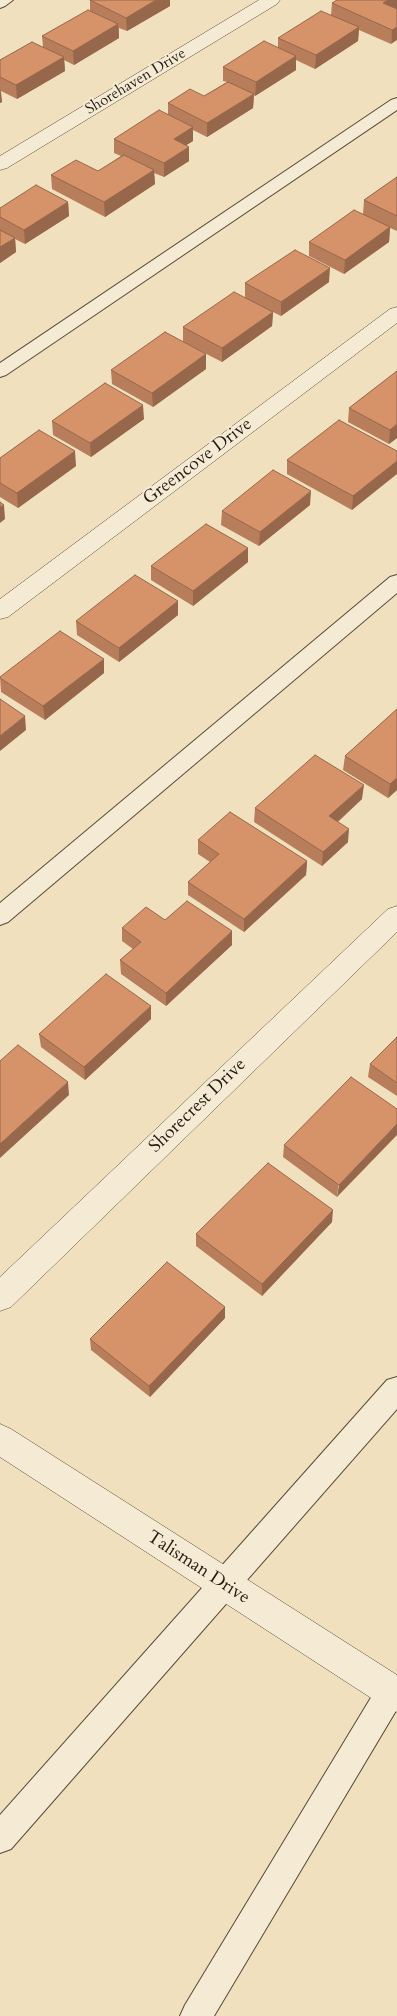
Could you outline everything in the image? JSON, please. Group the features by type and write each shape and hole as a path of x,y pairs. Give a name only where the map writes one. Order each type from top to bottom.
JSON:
{"street":[{"name":"Shorehaven Drive","path":"0,164 271,0"},
{"name":"Greencove Drive","path":"0,611 397,313"},
{"name":"Shorecrest Drive","path":"0,1297 397,916"},
{"name":"Talisman Drive","path":"0,1439 394,1693"}],"lane":[{"path":"0,3 5,0"},
{"path":"0,371 397,103"},
{"path":"0,916 397,582"},
{"path":"0,1838 397,1390"},
{"path":"196,2016 394,1693"}],"building":[{"path":"90,0 156,0 126,18"},
{"path":"337,0 388,0 383,3 397,9 397,27 392,30 332,3"},
{"path":"88,10 118,24 73,51 42,36"},
{"path":"321,11 359,27 316,55 278,38"},
{"path":"264,41 296,56 256,82 223,67"},
{"path":"32,42 64,57 16,85 0,77 0,60"},
{"path":"228,82 254,94 207,123 168,103 190,89 204,96"},
{"path":"159,110 193,127 174,139 189,147 164,163 114,139"},
{"path":"124,155 154,170 104,202 51,175 76,160 98,171"},
{"path":"397,177 397,216 364,200"},
{"path":"36,185 68,202 24,230 0,217 0,208"},
{"path":"354,210 390,227 345,260 309,242"},
{"path":"0,230 15,238 0,247"},
{"path":"295,250 330,268 281,302 245,283"},
{"path":"234,292 273,312 222,348 183,327"},
{"path":"165,332 206,354 152,393 111,370"},
{"path":"397,371 397,424 390,430 349,408"},
{"path":"105,383 143,405 90,443 52,421"},
{"path":"339,420 397,451 397,461 353,496 287,460"},
{"path":"39,430 75,451 17,493 0,483 0,458"},
{"path":"273,470 311,491 260,532 222,511"},
{"path":"206,524 248,548 193,591 151,566"},
{"path":"135,575 178,601 119,648 76,621"},
{"path":"60,631 104,659 43,706 0,677"},
{"path":"0,699 25,716 0,736"},
{"path":"397,709 397,778 390,784 345,756"},
{"path":"315,755 364,785 329,816 349,829 323,852 255,808"},
{"path":"230,812 307,861 244,919 188,882 219,854 198,840"},
{"path":"187,901 232,931 166,993 120,960 141,942 122,928 146,907 165,920"},
{"path":"106,974 151,1006 84,1067 39,1034"},
{"path":"397,1037 397,1083 370,1064"},
{"path":"18,1045 68,1082 0,1144 0,1061"},
{"path":"351,1077 397,1109 397,1124 339,1185 284,1145"},
{"path":"268,1163 333,1210 262,1284 196,1234"},
{"path":"167,1262 225,1307 149,1386 90,1339"}]}
